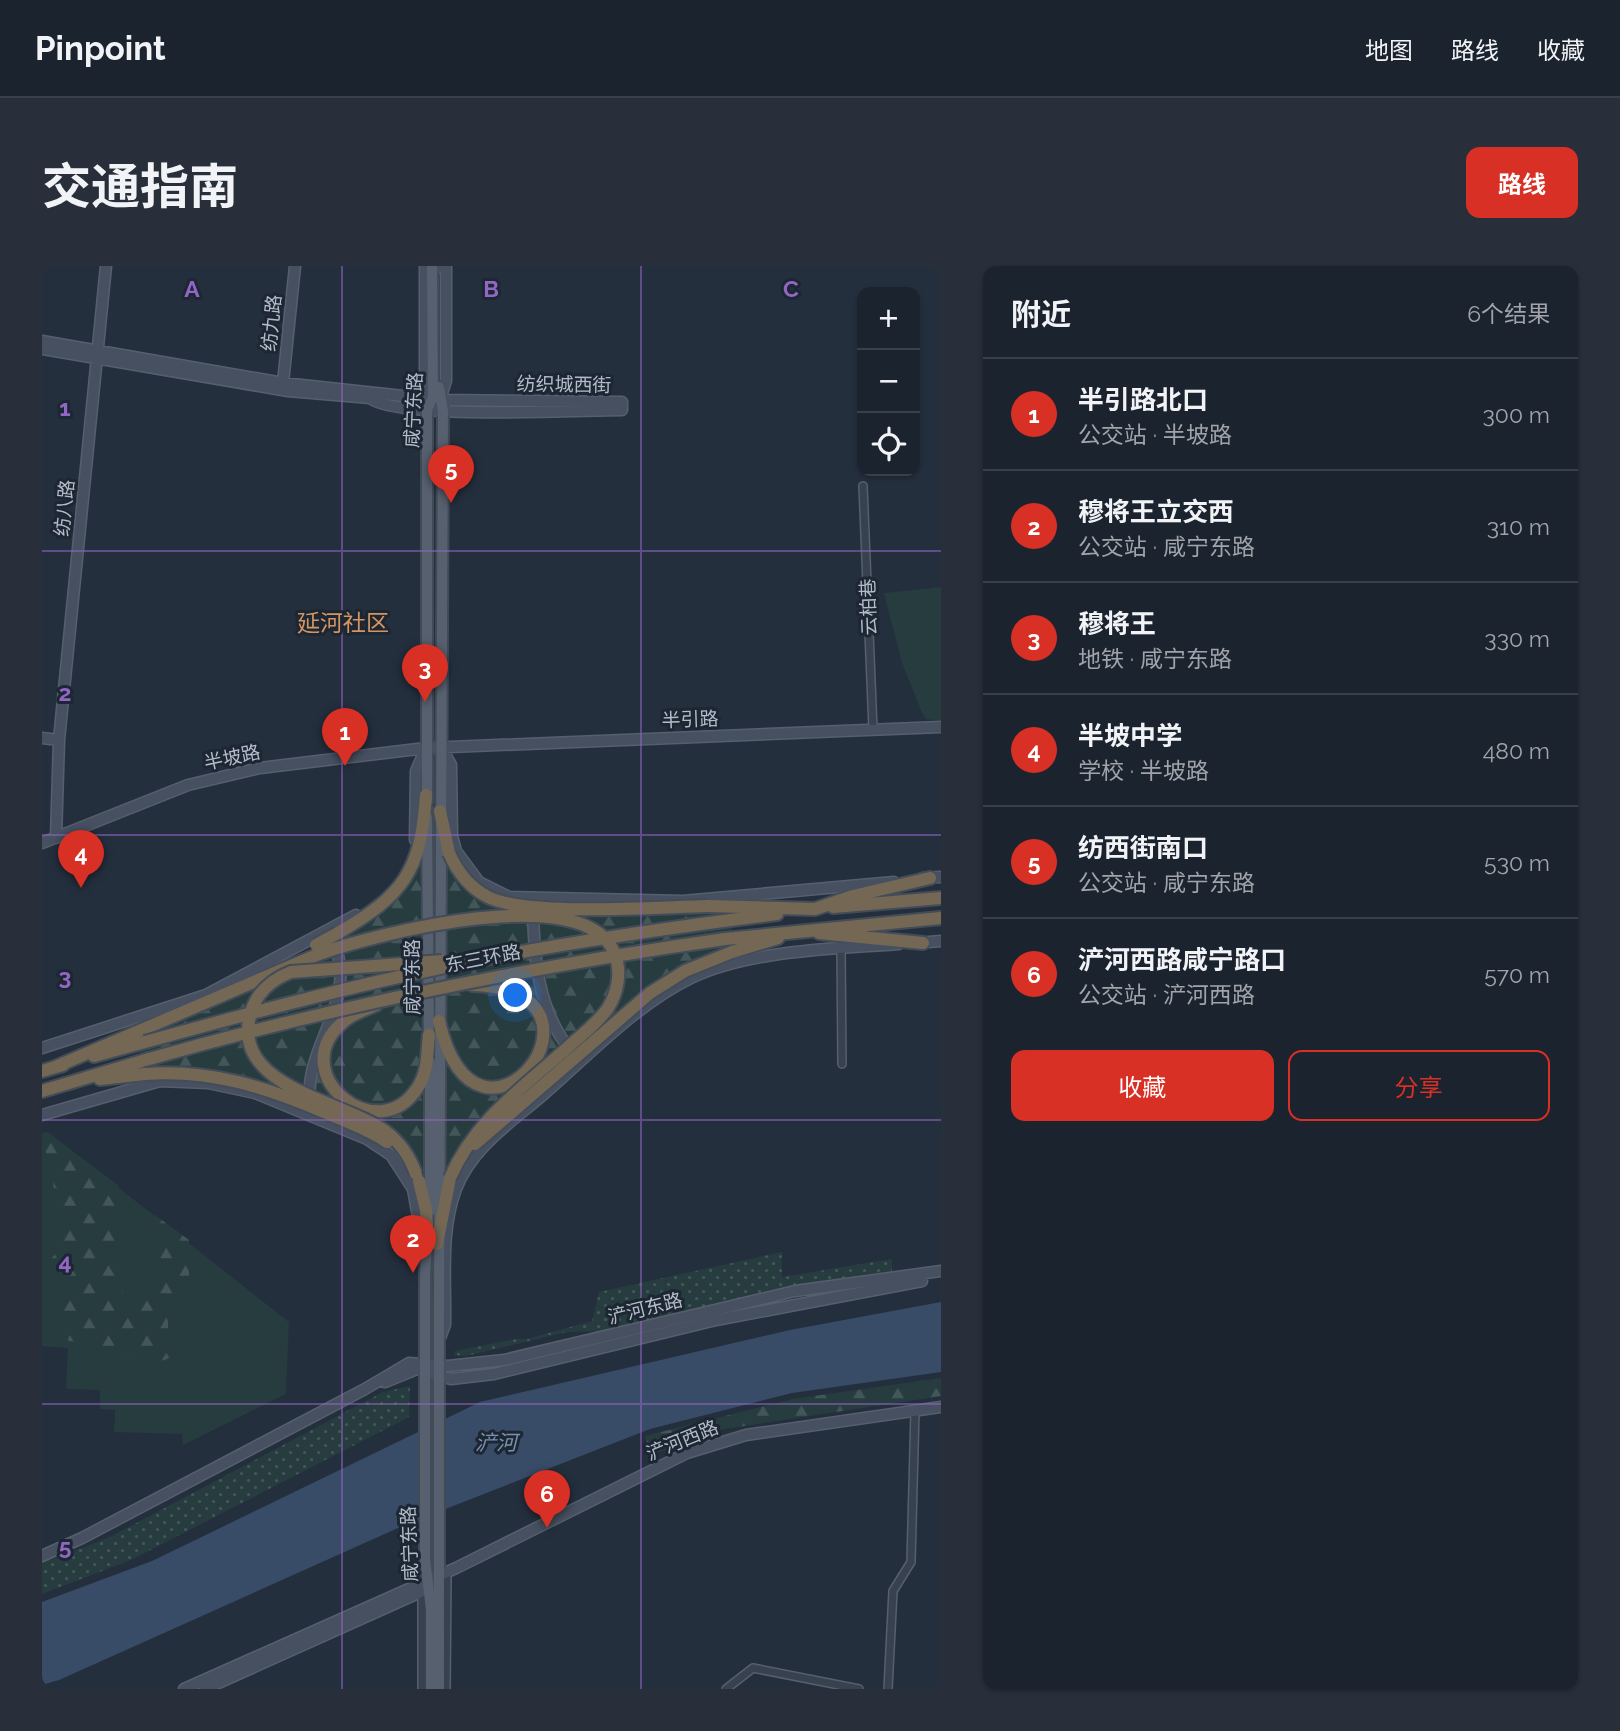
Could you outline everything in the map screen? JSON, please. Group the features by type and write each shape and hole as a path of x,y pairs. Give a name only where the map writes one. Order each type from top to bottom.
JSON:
{"highway":[{"path":"317,949 333,932 385,902 409,874 422,845 426,795"},
{"path":"440,811 449,853 458,870 475,888 509,904 544,907 707,906 815,909 853,896 936,877"},
{"name":"东三环路","path":"42,1071 293,1002 495,957 723,921 815,909 941,898"},
{"path":"55,1067 256,979 317,949 417,928 528,917 579,921 599,932 611,946 618,964 618,984 605,1012 488,1119 471,1140 449,1183 437,1240"},
{"name":"东三环路","path":"42,1091 149,1059 398,995 447,985 725,939 941,918"},
{"path":"449,1183 481,1138 641,999 685,971 732,952 804,930 838,936 923,943"},
{"path":"437,1240 417,1177 402,1148 383,1130 289,1086 264,1068 249,1039 252,1007 272,982 302,970 495,957"},
{"path":"439,1021 448,1055 459,1072 469,1080 486,1086 503,1085 518,1080 531,1069 541,1053 543,1038 535,1009 514,990 497,986 447,985"},
{"path":"398,995 344,1021 329,1039 324,1059 332,1087 347,1103 374,1111 401,1104 413,1094 422,1078 429,1035"},
{"path":"58,1086 145,1074 218,1076 284,1095 375,1135 397,1151 417,1177"}],"main road":[{"name":"咸宁东路","path":"431,1689 433,1583 441,1558 437,1344 441,747 439,266"},
{"name":"咸宁东路","path":"438,403 427,410 426,795 429,1035 437,1240 425,1264 424,1391 425,1558 433,1583 439,1689"},
{"path":"440,1147 444,1203"}],"street":[{"name":"纺八路","path":"56,838 59,740 106,266"},
{"name":"纺九路","path":"283,383 295,266"},
{"path":"425,266 425,378 438,403"},
{"name":"纺织城西街","path":"42,341 97,355 288,391 370,398 376,404 427,410"},
{"name":"纺织城西街","path":"42,349 438,403 622,410 622,402 438,403"},
{"name":"云柏巷","path":"863,486 873,729"},
{"name":"半引路","path":"441,747 941,727"},
{"path":"42,738 59,740"},
{"path":"441,747 451,765 452,836 460,860 475,879 491,890 509,897 533,900 683,901 936,877"},
{"name":"半坡路","path":"42,843 188,785 221,775 441,747"},
{"path":"42,1048 199,998 333,932 373,904 403,871 415,842 416,771 426,748"},
{"path":"533,900 534,948 541,993 558,1032 580,1062"},
{"path":"311,1116 311,1073 334,1013 338,993 338,959 333,932"},
{"path":"437,1240 455,1191 475,1157 656,998 704,972 737,961 941,941"},
{"path":"841,950 842,1065"},
{"path":"42,1115 135,1086 172,1080 247,1090 378,1145 403,1169 418,1205 425,1264"},
{"name":"浐河东路","path":"438,1370 504,1360 795,1291 941,1272"},
{"name":"浐河东路","path":"42,1556 365,1389 409,1363 438,1370 456,1379 494,1374 728,1318 941,1278"},
{"name":"浐河西路","path":"205,1689 433,1583 456,1568 687,1453 746,1435 941,1407"},
{"path":"888,1689 893,1591 911,1562 915,1411"},
{"path":"422,1689 433,1583"},
{"path":"433,1583 446,1689"},
{"name":"浐河西路","path":"184,1689 433,1583"},
{"path":"726,1689 753,1668 859,1689"}],"green space":[{"path":"941,587 941,721 926,719 922,713 902,663 884,593"},
{"path":"445,852 480,895 731,909 733,948 513,1104 477,1126 461,1145 443,1183 426,1181 409,1150 279,1086 254,1078 201,1069 144,1067 136,1037 319,948 413,874 423,853"},
{"path":"47,1132 119,1186 123,1307 145,1294 162,1270 155,1215 189,1240 189,1296 181,1287 168,1299 168,1351 173,1355 168,1359 149,1361 125,1352 117,1354 114,1361 99,1362 99,1350 95,1344 69,1341 62,1328 65,1290 42,1271 55,1254 60,1234 54,1211 53,1162 42,1147 42,1133"},
{"path":"48,1132 289,1322 286,1394 183,1445 182,1434 114,1432 115,1410 100,1409 100,1390 66,1389 68,1348 42,1346 42,1133"},
{"path":"782,1252 782,1277 892,1259 892,1274 607,1331 567,1332 466,1356 454,1355 455,1351 527,1339 592,1321 599,1292"},
{"path":"941,1378 941,1396 718,1430 651,1455 645,1436 793,1399"},
{"path":"410,1386 409,1417 131,1560 42,1594 42,1563 108,1538 383,1392"}],"water":[{"name":"浐河","path":"941,1302 941,1372 792,1393 650,1429 407,1524 59,1680 42,1685 42,1602 152,1561 480,1402 790,1330"}],"place":[{"name":"纺西街南口","path":"451,503"},
{"name":"穆将王","path":"425,702"},
{"name":"半引路北口","path":"345,766"},
{"name":"半坡中学","path":"81,888"},
{"name":"穆将王立交西","path":"413,1273"},
{"name":"浐河西路咸宁路口","path":"547,1528"}],"district":[{"name":"延河社区","path":"343,623"}]}
